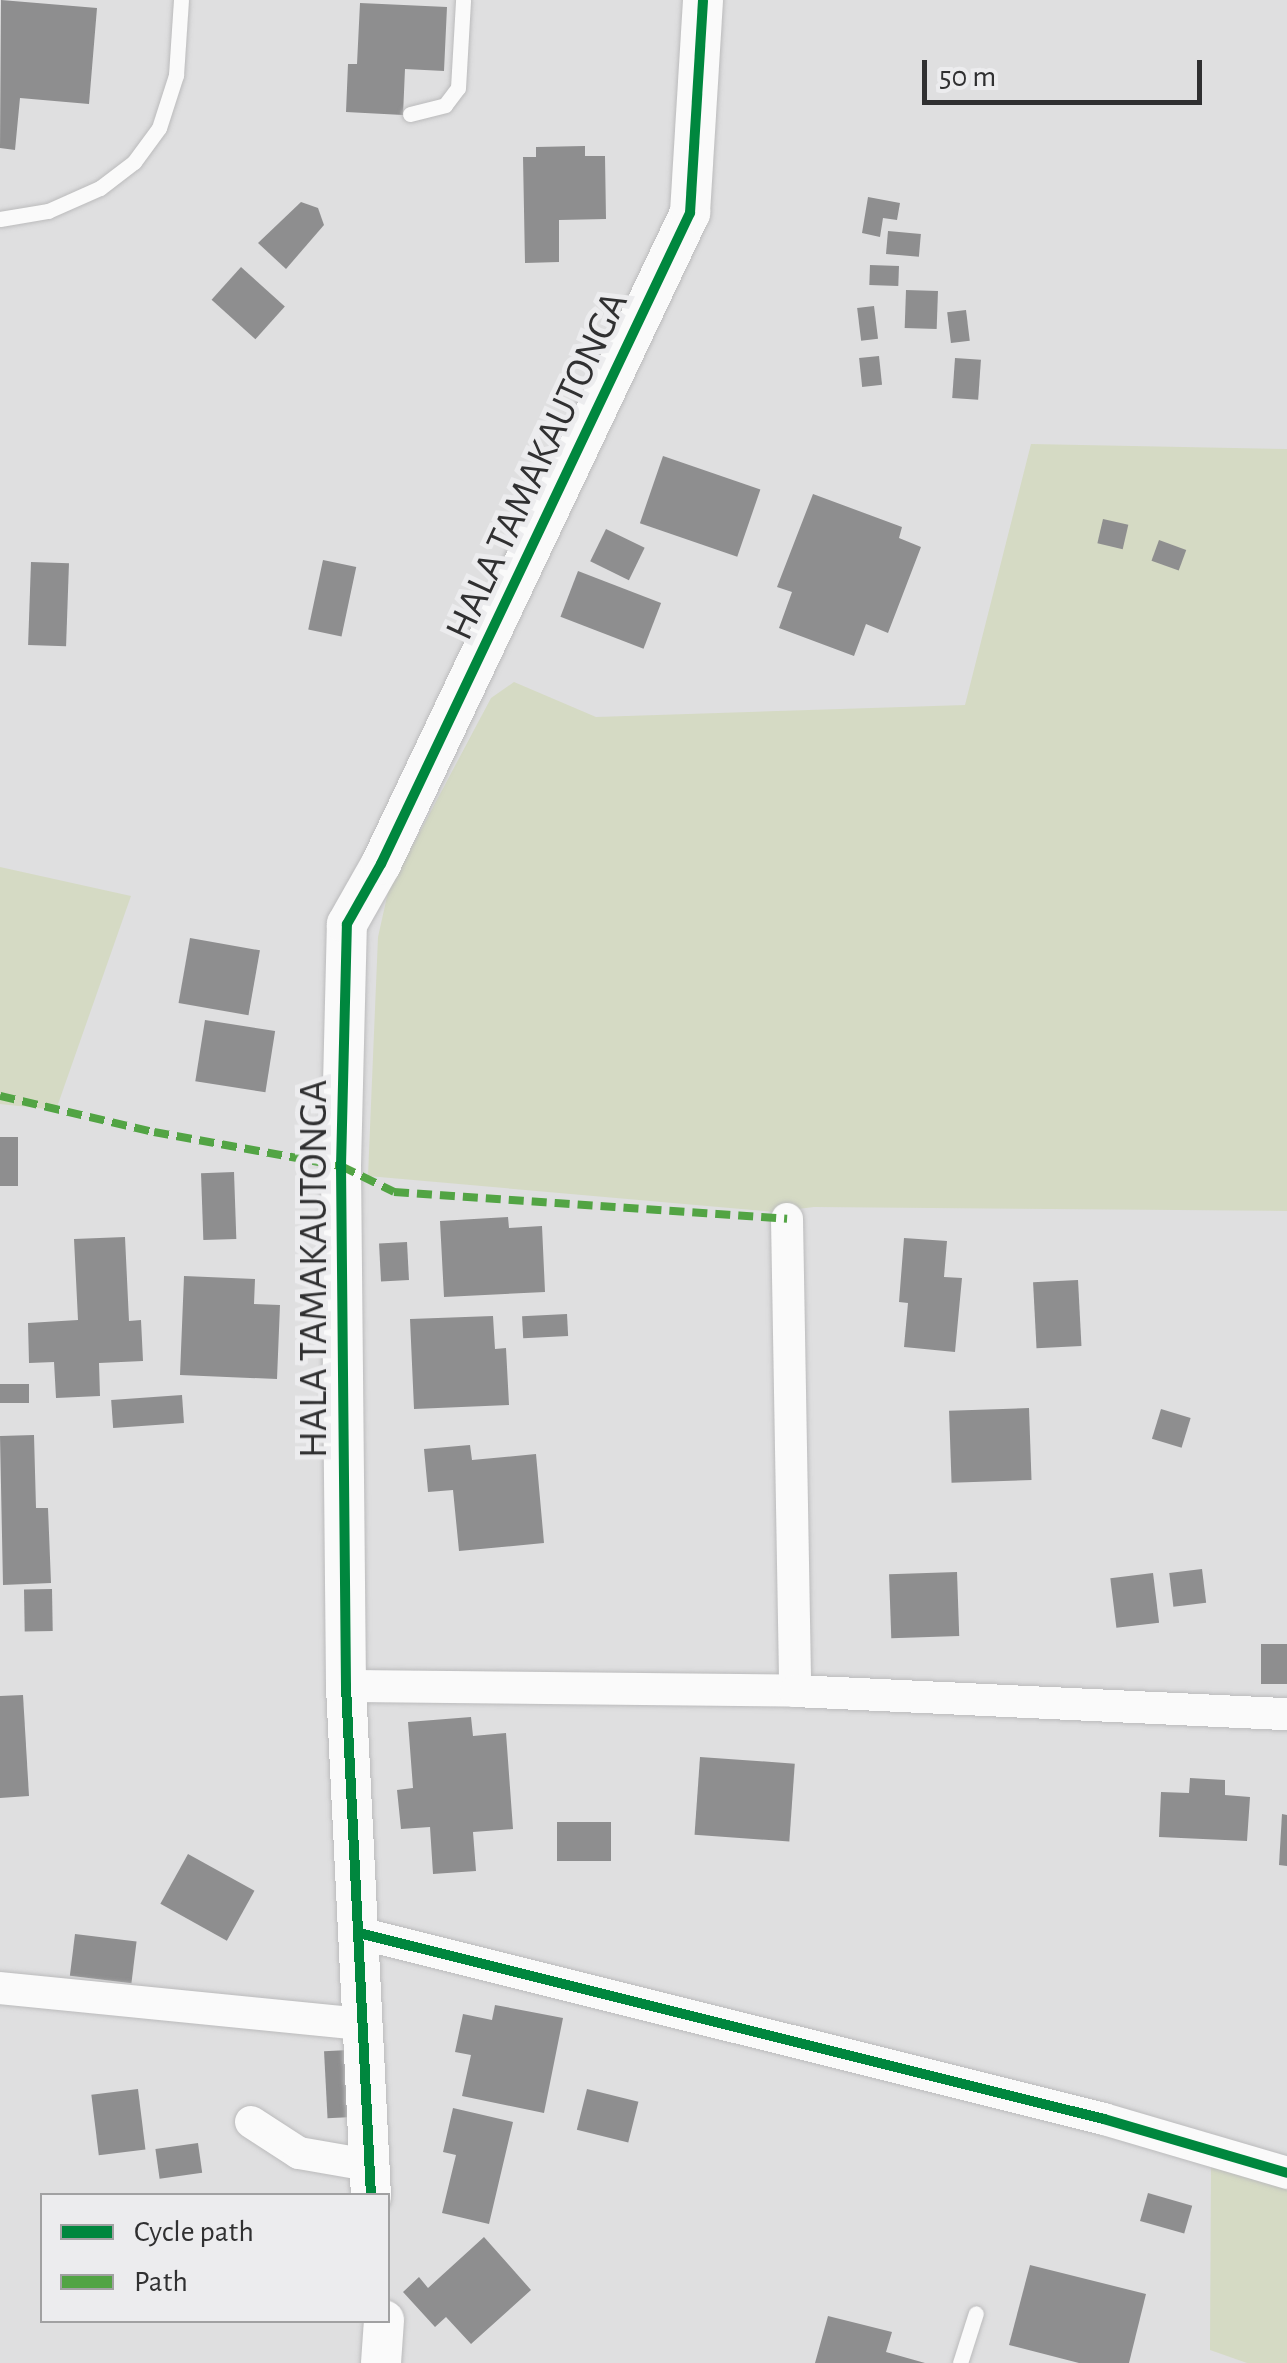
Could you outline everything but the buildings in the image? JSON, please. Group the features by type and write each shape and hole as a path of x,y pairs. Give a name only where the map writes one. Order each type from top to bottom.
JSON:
{"street":[{"name":"HALA TAMAKAUTONGA","path":"370,2180 346,1686 341,1166 347,924 381,864 690,214 703,0"},
{"path":"787,1219 795,1690"},
{"path":"346,1686 795,1690 1287,1714"},
{"path":"359,1934 1104,2119 1287,2173"},
{"path":"0,1988 360,2024"},
{"path":"251,2122 299,2154 370,2180"}],"lane":[{"path":"0,219 48,211 100,188 134,162 159,128 176,75 181,0"},
{"path":"410,114 445,105 458,88 464,0"},
{"path":"960,2363 976,2313"}],"green space":[{"path":"1031,444 1287,449 1287,1211 814,1207 775,1212 368,1176 378,937 388,892 491,698 514,682 596,717 965,705"},
{"path":"0,867 131,896 56,1110 0,1104"},
{"path":"1211,2166 1287,2188 1287,2363 1247,2363 1210,2350"}],"marked path":[{"path":"0,1096 154,1132 341,1166 394,1192 787,1219"}],"cycle path":[{"path":"371,2193 346,1686 341,1166 347,924 381,864 690,213 703,0"},
{"path":"359,1933 1104,2119 1287,2173"}]}
